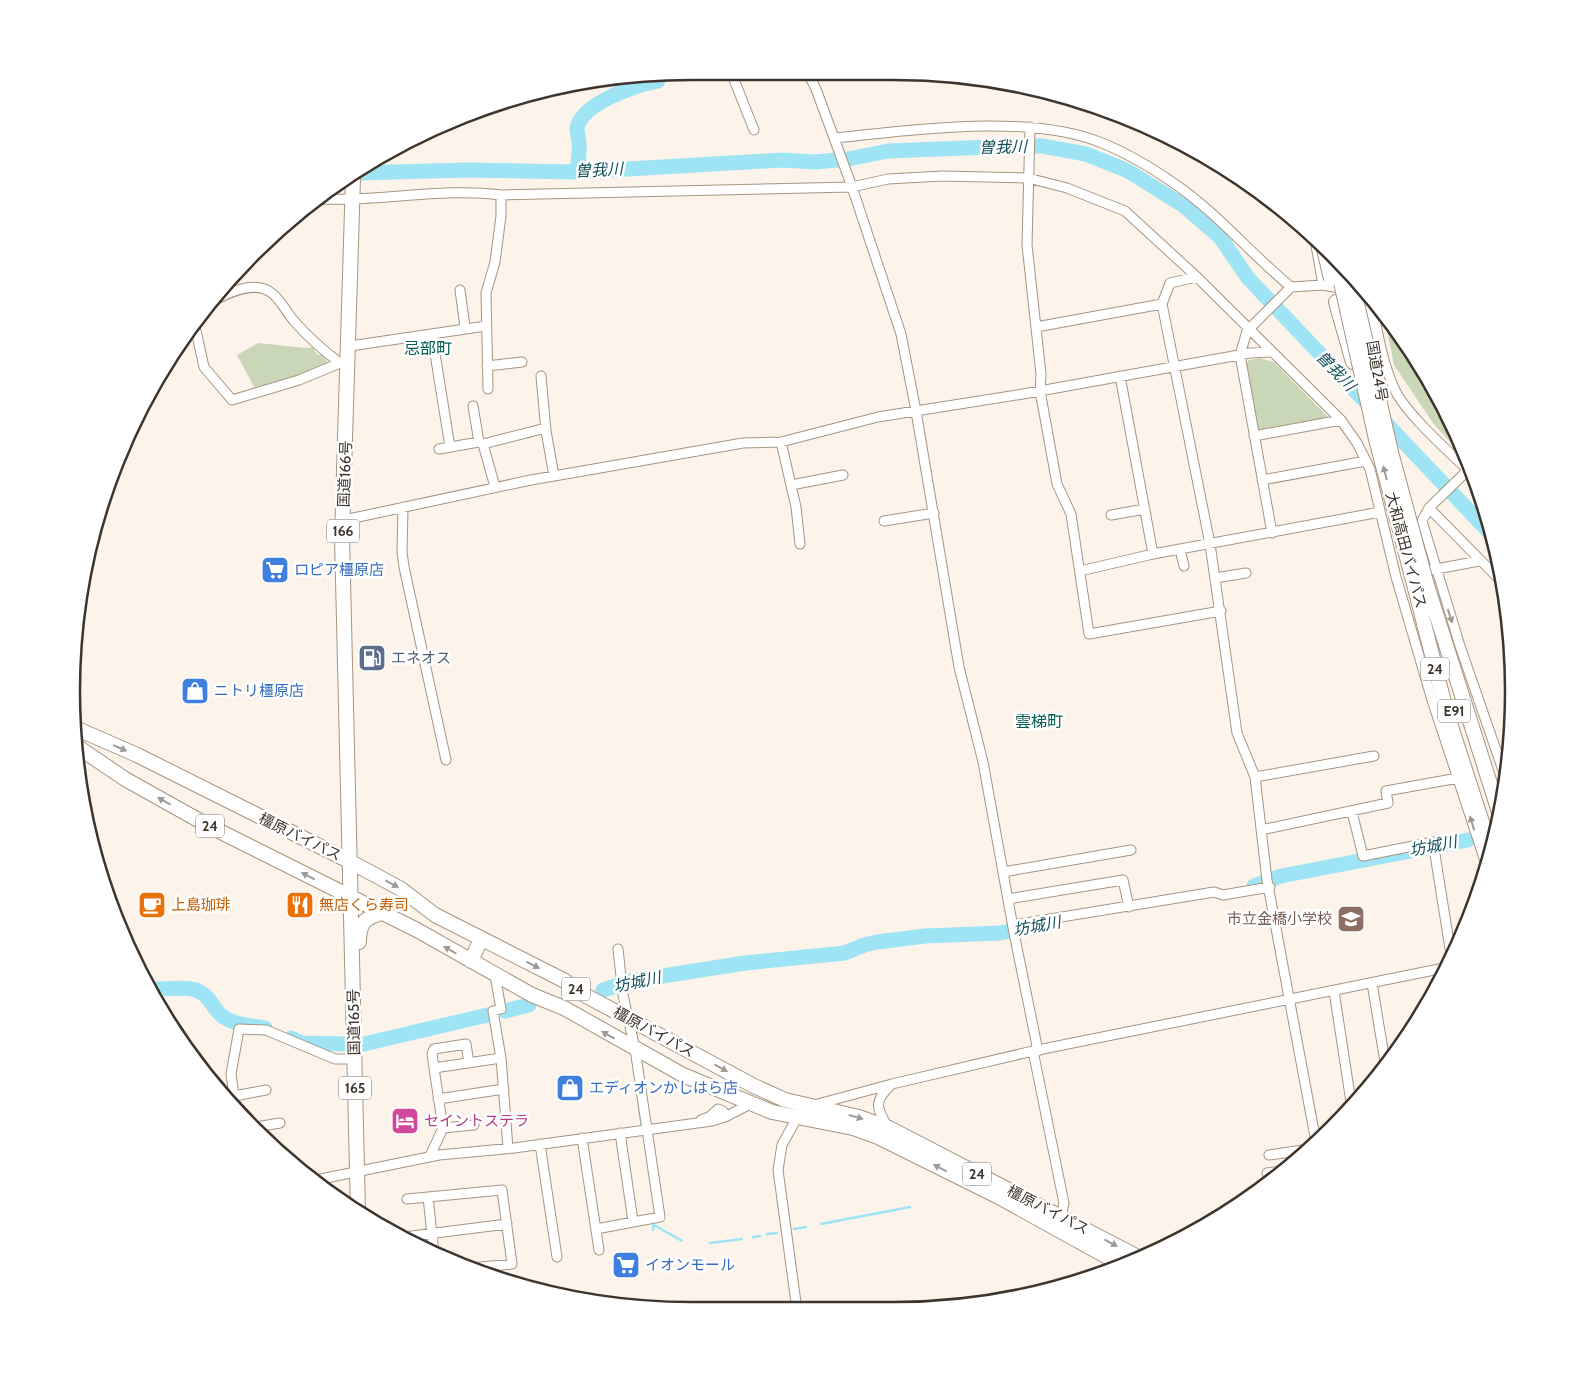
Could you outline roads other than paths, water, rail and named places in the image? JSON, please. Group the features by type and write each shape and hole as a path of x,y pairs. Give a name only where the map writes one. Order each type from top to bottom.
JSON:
{"highway":[{"name":"国道166号","path":"349,861 344,520 344,363 350,346 354,182"},
{"name":"国道24号","path":"1326,259 1338,311 1376,439"},
{"name":"大和高田バイパス","path":"1339,273 1376,439 1491,818"},
{"name":"大和高田バイパス","path":"1354,289 1421,586 1495,800"},
{"name":"国道24号","path":"1365,302 1392,456"},
{"name":"24","path":"1421,586 1485,741 1498,781"},
{"name":"24","path":"1421,586 1458,750 1487,837"},
{"name":"橿原バイパス","path":"81,727 402,889 435,915 565,981 579,992 754,1086 785,1100 859,1117 889,1128 1130,1254"},
{"name":"橿原バイパス","path":"83,749 125,779 158,798 416,930 532,995 564,1008 683,1075 772,1112 853,1128 878,1137 999,1197 1114,1261"},
{"name":"国道165号","path":"349,861 354,964 358,1203"},
{"path":"354,964 359,949 359,930 362,922 368,916 381,913"},
{"path":"470,961 481,939"}],"street":[{"path":"733,80 754,130"},
{"path":"810,80 834,138 869,234 876,264 892,302 916,411 959,667 983,762 1064,1203 1061,1216"},
{"path":"834,138 921,129 1030,127 1061,132 1101,142 1140,162 1175,184 1205,207 1290,288"},
{"path":"1030,127 1027,245 1041,374 1040,391 1057,484 1071,514 1089,634 1221,611"},
{"path":"329,199 353,200 477,192 501,195 852,187 888,179 1029,174 1125,210 1251,326 1272,352 1341,420 1357,443 1366,461 1396,577 1483,854"},
{"path":"488,388 486,293 495,262 501,216 501,195"},
{"path":"1317,250 1322,285"},
{"path":"1198,277 1170,283 1162,304 1210,544 1237,732 1255,777 1269,884 1314,1134"},
{"path":"1272,533 1240,355 1251,326 1290,288 1322,285 1355,290"},
{"path":"225,297 238,291 266,289 279,300 295,323 344,363"},
{"path":"460,290 465,327"},
{"path":"1036,327 1162,304"},
{"path":"1374,313 1384,361 1394,389 1410,411 1461,465"},
{"path":"350,346 432,335 465,327 486,326"},
{"path":"196,333 204,367 232,400 298,380 344,363"},
{"path":"432,335 450,447"},
{"path":"344,520 554,476 743,443 781,442 878,416 1040,391 1261,351 1272,352"},
{"path":"487,366 522,362"},
{"path":"541,376 546,428 554,476"},
{"path":"1120,376 1153,554"},
{"path":"473,406 481,443 495,487"},
{"path":"1254,436 1341,420"},
{"path":"439,449 481,443 546,428"},
{"path":"781,442 791,485 800,544"},
{"path":"1262,480 1366,461"},
{"path":"791,485 844,475"},
{"path":"1466,476 1430,507 1422,521 1435,569 1501,763"},
{"path":"403,507 402,552 404,567 446,760"},
{"path":"1430,507 1493,574"},
{"path":"1111,516 1145,509"},
{"path":"1080,571 1153,554 1380,512"},
{"path":"884,521 934,513"},
{"path":"1180,549 1184,566"},
{"path":"1396,577 1479,561"},
{"path":"1215,578 1246,573"},
{"path":"1255,777 1374,756"},
{"path":"1261,830 1388,803 1386,791 1458,778"},
{"path":"1352,812 1362,856 1432,842 1449,944"},
{"path":"1003,872 1131,850"},
{"path":"1008,899 1123,880 1129,907"},
{"path":"1013,929 1129,907 1269,884"},
{"path":"596,1229 656,1218 643,1129 636,1049 626,1016 618,949"},
{"path":"796,1302 778,1170 782,1145 797,1118 808,1106 892,1084 1036,1051 1438,969"},
{"path":"495,975 501,1009 493,1011 504,1089 508,1148"},
{"path":"1372,983 1384,1056"},
{"path":"1334,991 1350,1097"},
{"path":"232,1094 231,1074 239,1030 266,1030 335,1060 355,1059"},
{"path":"430,1156 443,1128 432,1054 434,1049 466,1044 469,1063"},
{"path":"434,1068 500,1058"},
{"path":"889,1128 878,1110 878,1102 882,1093 892,1084"},
{"path":"438,1099 504,1089"},
{"path":"238,1100 266,1090"},
{"path":"323,1179 430,1156 540,1144 725,1117 753,1103"},
{"path":"262,1126 280,1123"},
{"path":"443,1128 474,1125"},
{"path":"620,1132 633,1221"},
{"path":"582,1138 599,1250"},
{"path":"540,1144 556,1257"},
{"path":"1269,1155 1296,1151"},
{"path":"407,1199 502,1190 512,1264 486,1266"},
{"path":"428,1197 433,1244"},
{"path":"414,1235 507,1224"}],"waterway":[{"path":"577,172 579,151 577,129 580,120 588,111 611,97 637,86 658,81"},
{"name":"曽我川","path":"368,173 465,170 577,172 783,160 815,162 848,159 888,151 1020,146 1042,146 1086,154 1128,171 1184,206 1220,237 1248,278 1481,524"},
{"name":"坊城川","path":"1254,886 1281,876 1468,840"},
{"name":"坊城川","path":"603,990 631,981 745,963 845,953 877,942 925,936 1000,933 1040,925"},
{"name":"坊城川","path":"158,989 185,988 196,990 207,997 218,1012 228,1020 265,1028"},
{"name":"坊城川","path":"505,1011 529,1005"},
{"name":"坊城川","path":"364,1044 492,1014"},
{"name":"坊城川","path":"291,1038 302,1043 346,1044"},
{"path":"635,1075 642,1129"},
{"path":"821,1224 910,1207"},
{"path":"653,1230 654,1221"},
{"path":"654,1225 682,1241"},
{"path":"794,1229 806,1227"},
{"path":"767,1234 777,1233"},
{"path":"753,1237 760,1236"},
{"path":"710,1243 742,1239"}],"place":[{"name":"ロピア橿原店","path":"275,570"},
{"name":"エネオス","path":"372,658"},
{"name":"ニトリ橿原店","path":"195,691"},
{"name":"上島珈琲","path":"152,905"},
{"name":"無店くら寿司","path":"300,905"},
{"name":"市立金橋小学校","path":"1351,919"},
{"name":"エディオンかしはら店","path":"570,1088"},
{"name":"セイントステラ","path":"405,1121"},
{"name":"イオンモール","path":"626,1265"}],"district":[{"name":"忌部町","path":"428,348"},
{"name":"雲梯町","path":"1039,721"}]}
